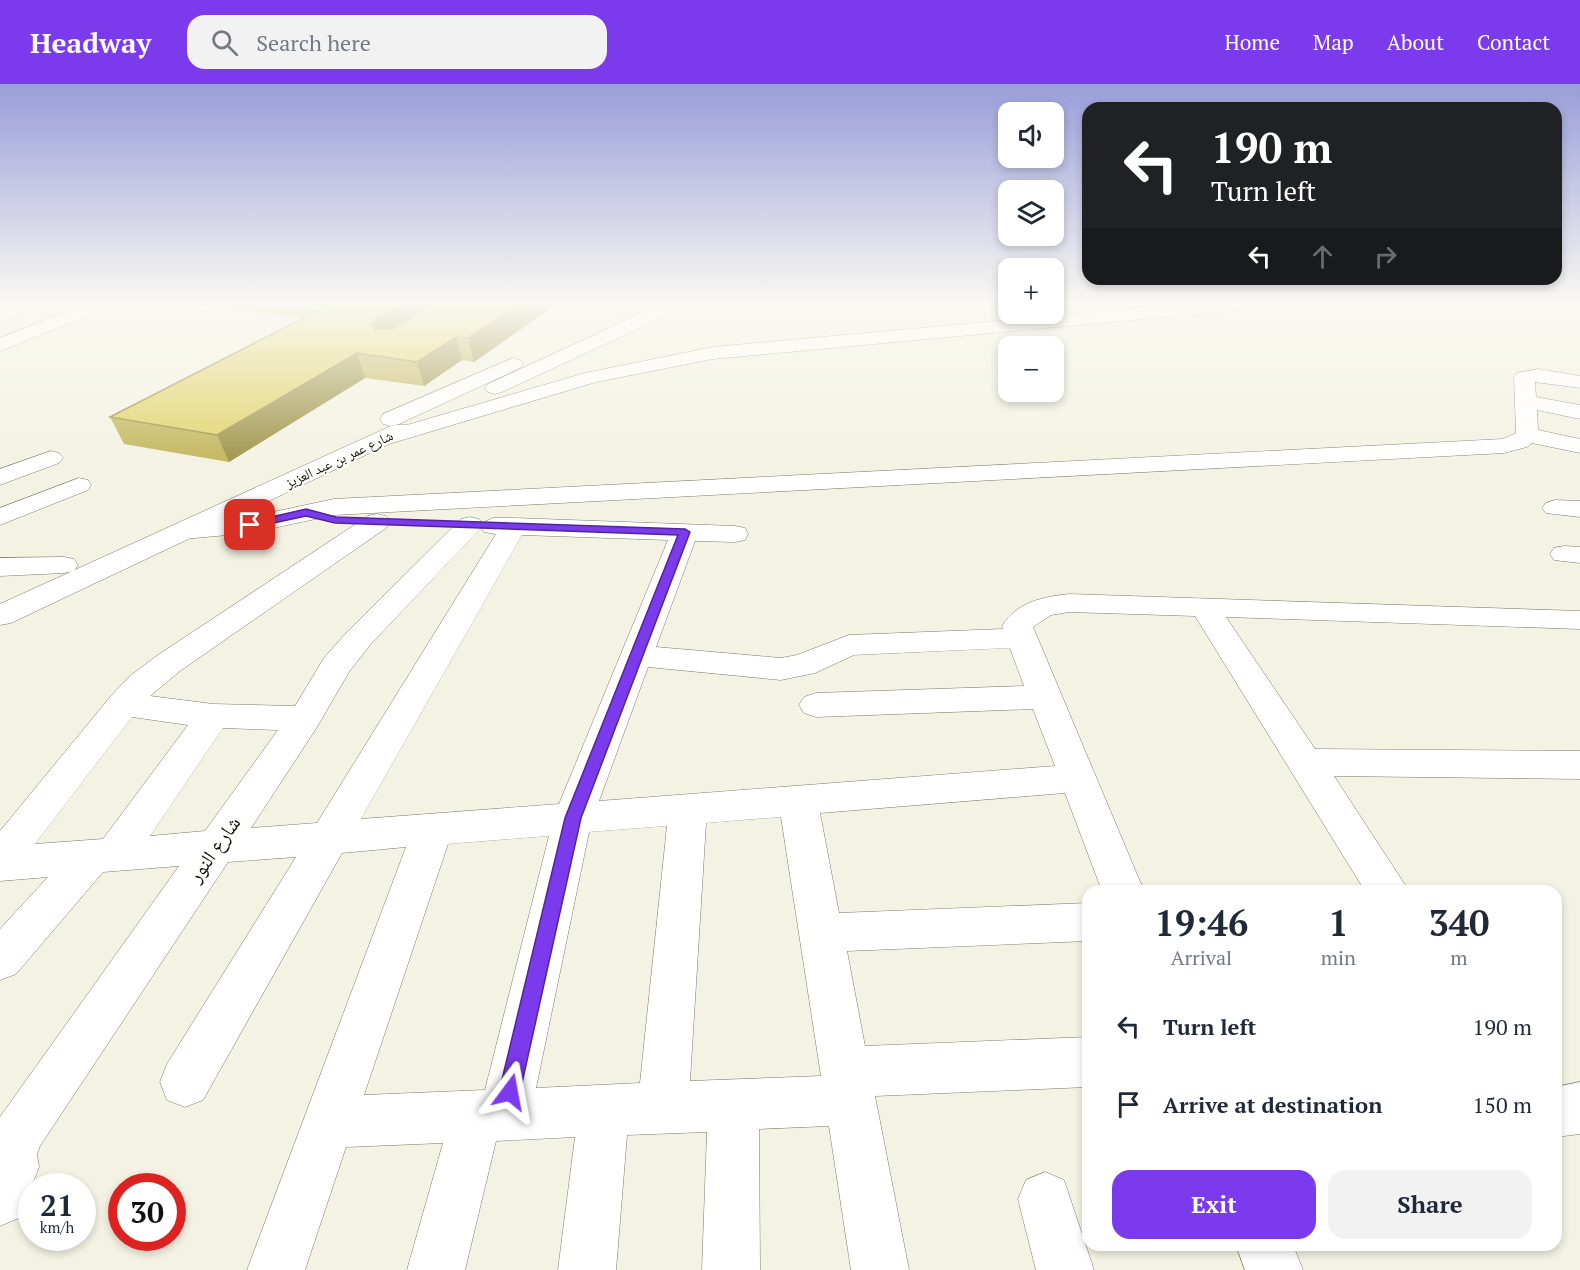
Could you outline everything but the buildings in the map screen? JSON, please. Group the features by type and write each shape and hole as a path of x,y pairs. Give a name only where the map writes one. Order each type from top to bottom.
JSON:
{"street":[{"name":"شارع عمر بن عبد العزيز","path":"0,594 527,358"},
{"name":"شارع عمر بن عبد العزيز","path":"0,615 558,358"},
{"path":"382,439 592,377 686,358"},
{"path":"183,531 240,527 334,507 1504,447 1519,442 1526,410 1524,377 1531,375 1580,382"},
{"path":"1526,410 1580,398"},
{"path":"1526,410 1580,412"},
{"path":"1526,410 1580,428"},
{"path":"1526,410 1580,446"},
{"path":"0,478 51,458"},
{"path":"0,517 79,485"},
{"path":"306,512 335,520 735,534"},
{"path":"0,862 123,704 142,684 169,663 377,522"},
{"name":"شارع النور","path":"0,1199 12,1167 10,1153 22,1128 305,718 336,666 359,638 470,525"},
{"path":"185,1082 514,526"},
{"path":"436,1270 490,1115 573,818 685,532"},
{"path":"0,567 64,565"},
{"path":"1121,885 1017,626 1024,616 1036,609 1051,604 1580,620"},
{"path":"1205,608 1384,885"},
{"path":"636,656 781,669 804,665 849,645 1023,638"},
{"path":"816,705 1046,697"},
{"path":"123,704 213,716 305,718"},
{"path":"0,960 104,855 213,716"},
{"path":"1304,762 1580,765"},
{"path":"0,862 1078,778"},
{"path":"798,800 880,1270"},
{"path":"663,1108 688,809"},
{"path":"276,1270 433,829"},
{"path":"821,933 1082,922"},
{"path":"329,1122 733,1105 848,1086 1082,1063"},
{"path":"731,1270 733,1105"},
{"path":"1562,1111 1580,1108"},
{"path":"587,1270 604,1110"},
{"path":"1045,1199 1065,1270"},
{"path":"1266,1251 1274,1270"}],"route":[{"path":"250,525 306,512 335,520 685,532 573,818 510,1092"}]}
